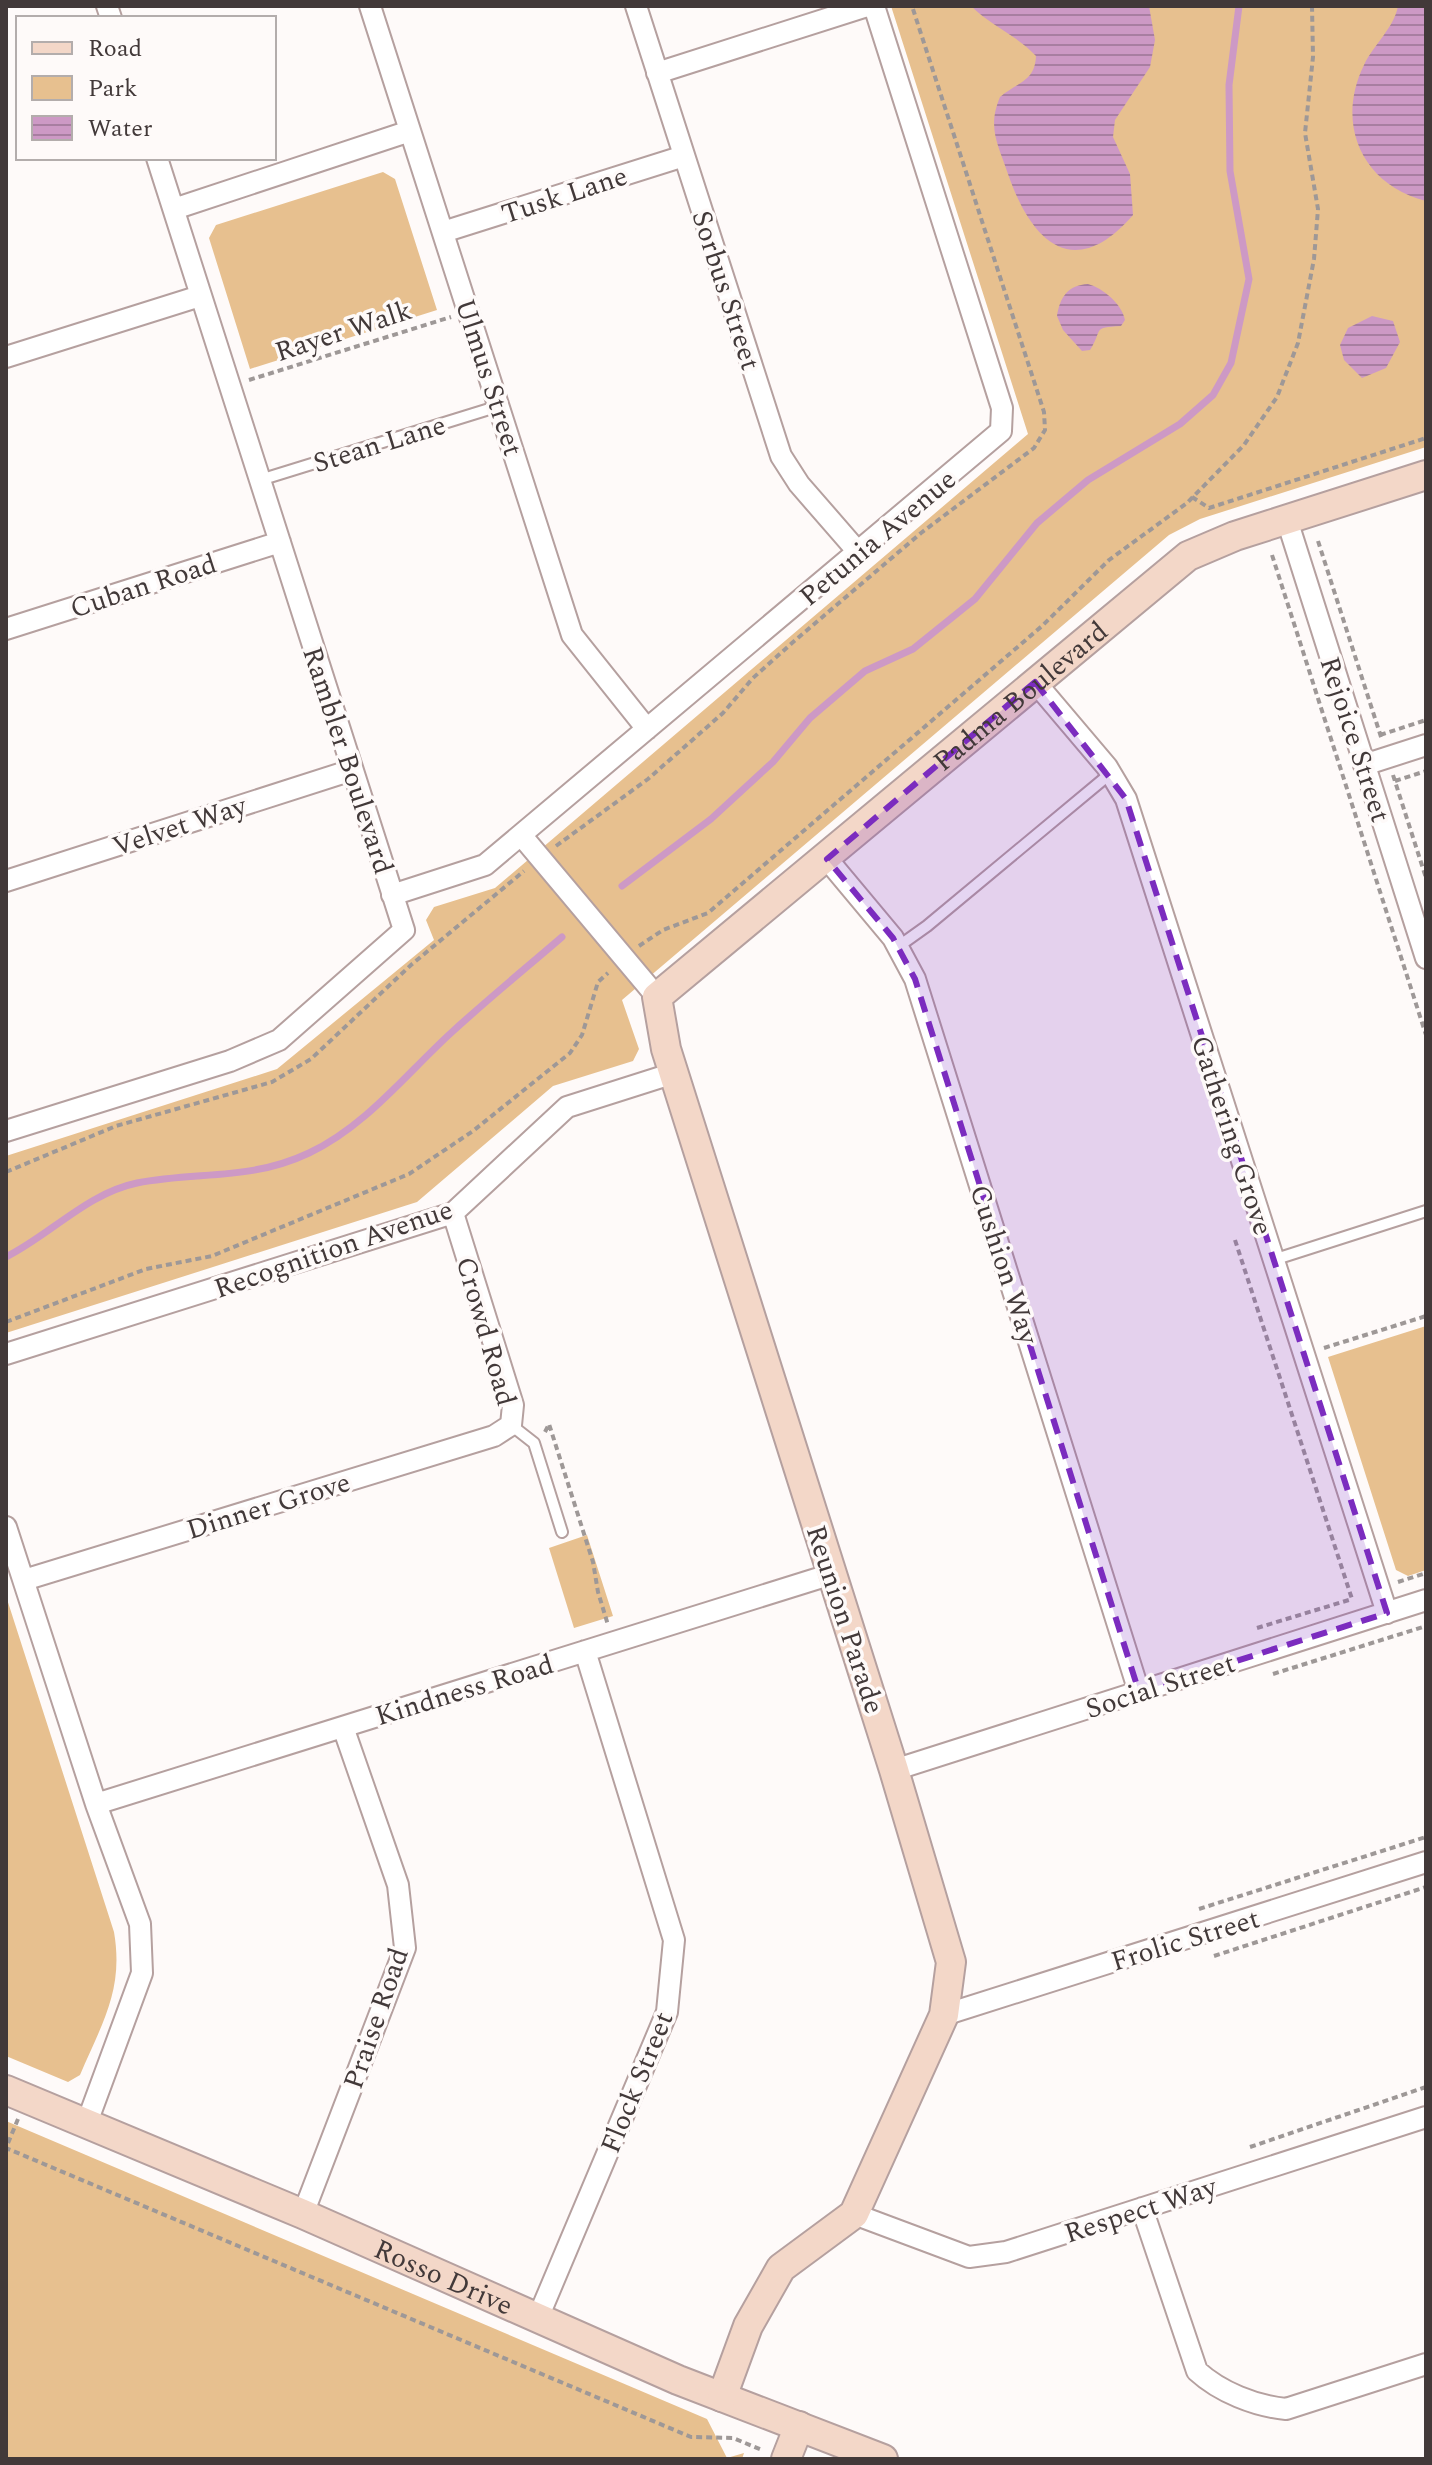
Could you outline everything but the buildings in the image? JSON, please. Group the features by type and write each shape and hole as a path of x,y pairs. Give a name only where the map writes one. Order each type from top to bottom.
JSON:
{"street":[{"name":"Ulmus Street","path":"370,6 572,635 647,729"},
{"name":"Sorbus Street","path":"636,6 781,456 799,484 859,553"},
{"path":"657,73 867,6"},
{"name":"Petunia Avenue","path":"392,895 485,865 992,440 1004,424 1002,408 874,6"},
{"path":"174,209 410,131"},
{"name":"Tusk Lane","path":"443,232 684,156"},
{"name":"Rambler Boulevard","path":"6,1131 230,1061 279,1040 404,930 158,160"},
{"path":"6,357 200,296"},
{"name":"Padma Boulevard","path":"657,997 827,859 1188,556 1426,475"},
{"name":"Rejoice Street","path":"1287,520 1426,958"},
{"name":"Cuban Road","path":"6,629 280,542"},
{"name":"Gathering Grove","path":"1035,682 1111,773 1126,799 1387,1613"},
{"path":"1364,765 1426,745"},
{"name":"Velvet Way","path":"6,881 352,770"},
{"name":"Reunion Parade","path":"521,835 534,864 625,958 657,997 674,1073 894,1770 951,1962 944,2015 854,2214 781,2268 748,2326 722,2397"},
{"name":"Cushion Way","path":"827,859 899,946 915,979 1139,1692"},
{"name":"Recognition Avenue","path":"6,1354 453,1213 567,1107 674,1073"},
{"name":"Crowd Road","path":"453,1213 513,1405 511,1425"},
{"name":"Dinner Grove","path":"24,1580 494,1436 511,1425"},
{"path":"6,1527 96,1804 140,1924 142,1973 86,2125"},
{"name":"Kindness Road","path":"96,1804 832,1574"},
{"name":"Social Street","path":"894,1770 1426,1600"},
{"name":"Flock Street","path":"537,2320 667,2012 674,1940 585,1651"},
{"name":"Praise Road","path":"303,2214 405,1948 398,1885 343,1727"},
{"name":"Frolic Street","path":"944,2015 1426,1862"},
{"name":"Rosso Drive","path":"16,2094 303,2214 537,2320 722,2397 883,2459"},
{"name":"Respect Way","path":"854,2214 969,2257 1006,2252 1426,2117"},
{"path":"1142,2208 1197,2371 1214,2386 1286,2409 1426,2364"},
{"path":"777,2456 799,2426"}],"lane":[{"name":"Stean Lane","path":"260,480 499,406"},
{"path":"899,946 1111,773"},
{"path":"1273,1260 1426,1211"},
{"name":"Crowd Road","path":"511,1425 534,1443 562,1532"}],"path":[{"path":"534,864 648,779 723,713 753,678 782,652 921,533 1034,448 1045,430 1044,412 912,6"},
{"path":"6,1322 146,1269 212,1256 409,1174 473,1131 570,1053 582,1035 598,982 663,930 708,913 1042,626 1109,560 1192,497 1244,445 1277,397 1298,343 1314,259 1318,209 1305,133 1313,57 1312,6"},
{"name":"Rayer Walk","path":"229,387 468,311"},
{"path":"1192,497 1209,508 1426,438"},
{"path":"1318,541 1426,878"},
{"path":"1272,555 1426,1035"},
{"path":"1380,735 1426,720"},
{"path":"1395,781 1426,771"},
{"path":"1235,1240 1352,1599"},
{"path":"1324,1348 1426,1316"},
{"path":"1257,1628 1426,1573"},
{"path":"1273,1674 1426,1626"},
{"path":"1199,1909 1426,1837"},
{"path":"1214,1956 1426,1887"},
{"path":"1250,2147 1426,2087"},
{"path":"16,2094 6,2148 691,2437 733,2438 777,2456"}],"highlighted area":[{"path":"1035,682 1126,799 1387,1613 1139,1692 915,979 893,938 827,859"}],"green space":[{"path":"891,6 1426,6 1426,447 1200,519 1169,535 622,1000 639,1049 633,1061 553,1086 417,1202 6,1333 6,1156 277,1069 434,940 426,920 434,907 495,888 1028,434"},
{"path":"383,172 395,179 437,310 250,369 209,238 216,225"},
{"path":"1426,1326 1426,1570 1408,1576 1396,1570 1328,1357"},
{"path":"587,1535 613,1616 574,1628 549,1548"},
{"path":"6,1596 114,1932 116,1972 109,2006 80,2075 68,2082 6,2056"},
{"path":"6,2121 707,2419 727,2458 744,2453 742,2459 6,2459"}],"water":[{"path":"971,6 1149,6 1155,40 1150,67 1115,120 1113,137 1130,174 1133,215 1112,235 1092,247 1074,250 1058,246 1043,235 1018,199 998,145 994,118 1000,97 1029,76 1036,56"},
{"path":"1398,6 1426,6 1426,201 1404,193 1385,181 1360,149 1354,130 1352,109 1356,87 1368,57 1392,22"},
{"path":"1088,284 1111,298 1125,320 1121,326 1100,330 1090,350 1082,351 1063,330 1057,316 1066,293"},
{"path":"1372,316 1393,321 1400,342 1386,368 1362,378 1344,360 1340,345 1348,328"}],"waterway":[{"path":"622,886 711,819 773,762 810,718 865,671 913,649 975,599 1037,523 1088,480 1180,424 1213,395 1231,363 1249,279 1230,171 1229,85 1239,6"},
{"path":"6,1257 86,1205 119,1188 159,1179 266,1168 309,1153 329,1142 367,1114 452,1032 562,937"}]}
